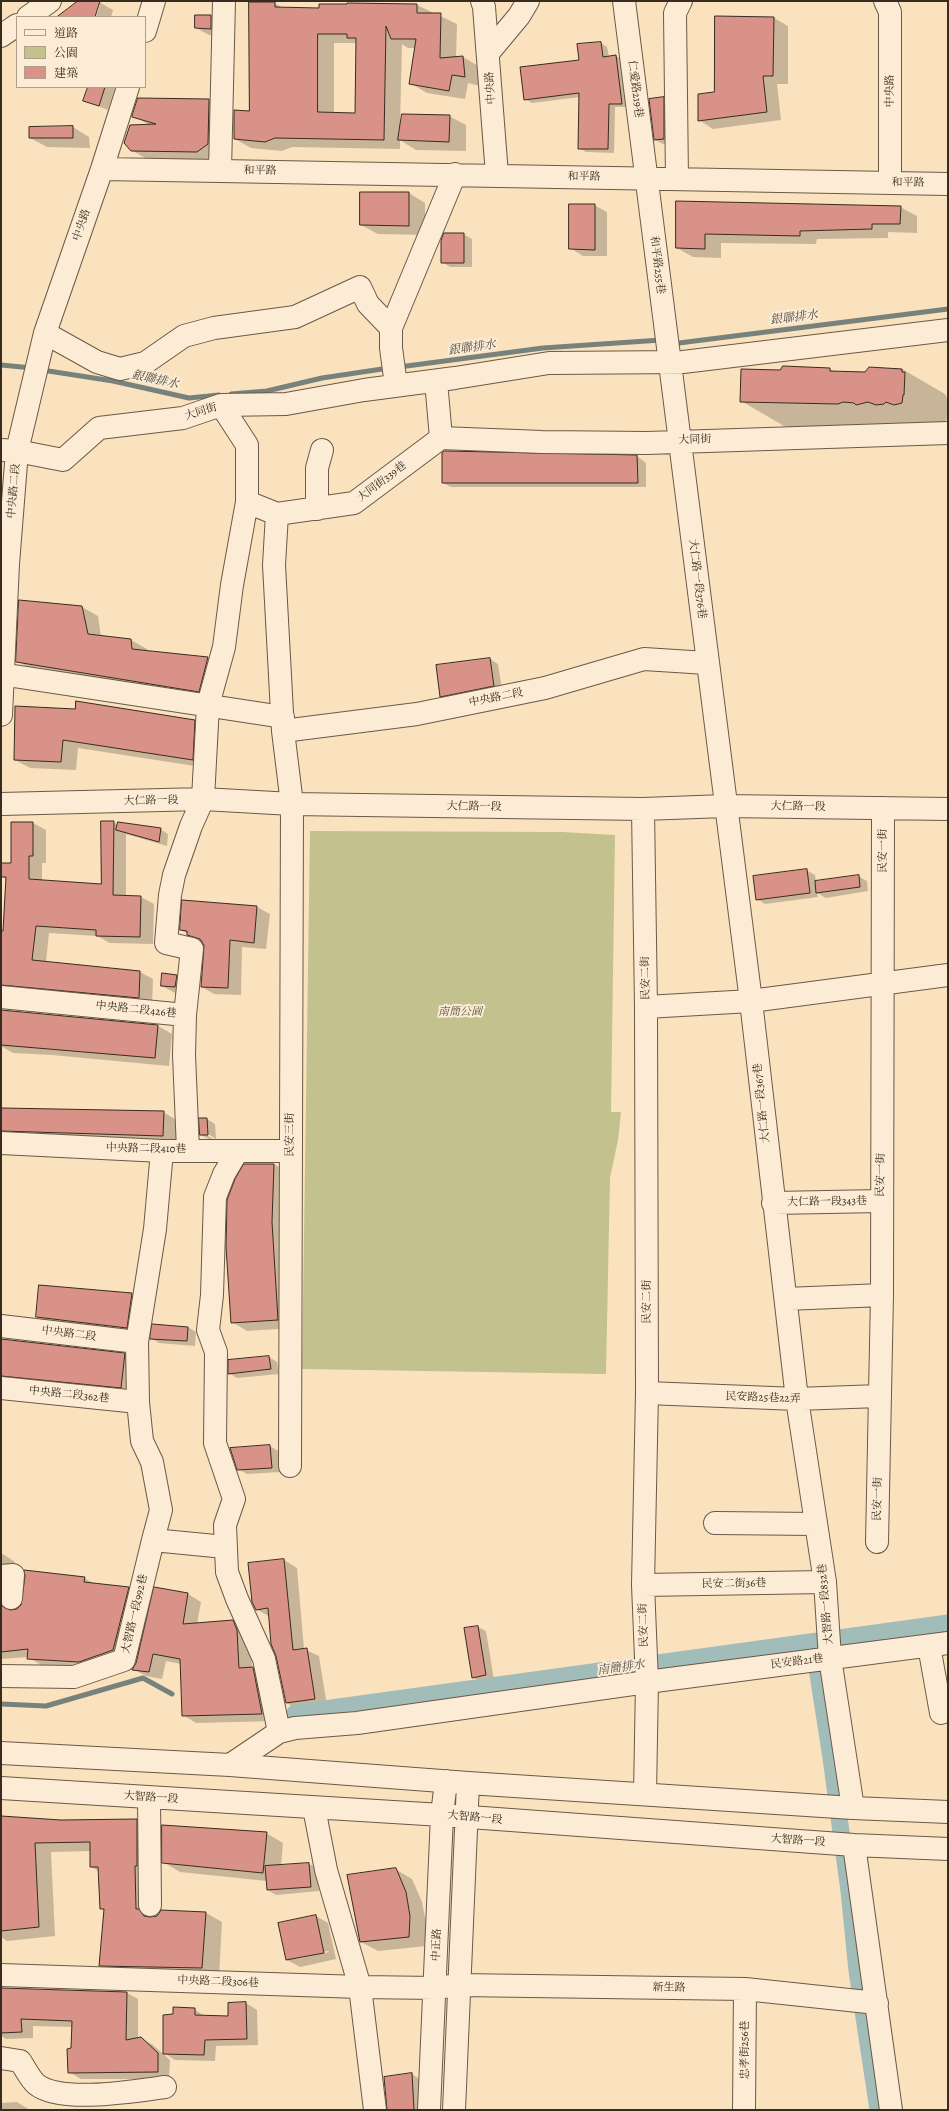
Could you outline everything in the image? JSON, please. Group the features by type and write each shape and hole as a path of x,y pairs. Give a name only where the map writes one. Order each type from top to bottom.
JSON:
{"street":[{"path":"29,16 50,1"},
{"path":"146,28 154,1"},
{"path":"220,171 224,1"},
{"name":"中央路","path":"482,1 484,6 488,52 497,175"},
{"path":"488,52 519,16 528,1"},
{"name":"仁愛路219巷","path":"624,1 646,178"},
{"path":"677,179 675,13 681,1"},
{"name":"中央路","path":"885,1 890,12 890,183"},
{"path":"1,36 16,26"},
{"name":"中央路","path":"35,372 45,333 102,169 128,88"},
{"name":"和平路","path":"102,169 455,174 948,184"},
{"path":"396,385 391,338 455,174"},
{"name":"和平路255巷","path":"646,178 669,358"},
{"path":"45,333 97,362 120,369 145,363 184,336 214,328 295,316 360,287 368,304 391,338"},
{"path":"669,358 683,362 948,330"},
{"name":"大同街","path":"9,450 63,460 100,428 183,418 221,405 286,404 396,385 436,381 549,363 669,358"},
{"name":"大仁路一段376巷","path":"669,358 725,806"},
{"name":"中央路二段","path":"1,715 8,564 9,450 35,372"},
{"path":"436,381 441,438"},
{"path":"185,1015 192,949 166,943 170,894 174,875 202,799 208,705 224,647 232,585 247,502 247,445 221,405"},
{"name":"大同街","path":"441,438 542,442 647,443 680,440 948,433"},
{"name":"大同街339巷","path":"277,514 354,503 441,438"},
{"path":"317,508 317,468 322,450"},
{"path":"247,502 277,514 274,565 283,724 292,804"},
{"name":"中央路二段","path":"2,674 208,705 283,724 417,714 545,688 644,659 707,663"},
{"name":"大仁路一段","path":"1,804 202,799 292,804 643,809 725,806 948,809"},
{"name":"民安三街","path":"290,1466 292,804"},
{"name":"大仁路一段367巷","path":"725,806 751,1001 797,1399"},
{"name":"民安一街","path":"877,1542 882,1295 881,1201 884,982 883,808"},
{"name":"民安二街","path":"643,809 646,1007 647,1393 643,1585 647,1682 645,1794"},
{"path":"646,1007 751,1001 884,982 948,975"},
{"name":"中央路二段426巷","path":"1,997 185,1015 184,1055 188,1150"},
{"name":"中央路二段410巷","path":"1,1143 162,1151 290,1151"},
{"path":"162,1151 155,1229 137,1342 138,1402 142,1441 152,1462 161,1510 153,1540 225,1547"},
{"path":"230,1765 279,1732 264,1659 236,1599 227,1572 225,1525 234,1499 215,1443 216,1352 208,1330 212,1295 215,1197 224,1174 237,1152"},
{"name":"大仁路一段343巷","path":"774,1203 881,1201"},
{"path":"786,1299 882,1295"},
{"name":"中央路二段","path":"1,1326 137,1342"},
{"name":"中央路二段362巷","path":"1,1388 138,1402"},
{"name":"民安路25巷22弄","path":"647,1393 797,1399 879,1396"},
{"name":"大智路一段832巷","path":"797,1399 825,1582 830,1658 853,1808"},
{"path":"715,1523 816,1524"},
{"name":"大智路一段992巷","path":"1,1676 74,1677 124,1660 153,1540"},
{"path":"1,1576 12,1575 11,1598"},
{"name":"民安二街36巷","path":"643,1585 825,1582"},
{"path":"938,1644 941,1713"},
{"name":"民安路21巷","path":"279,1732 295,1728 357,1723 647,1682 938,1644"},
{"path":"1,1753 230,1765 468,1783 853,1808 948,1812"},
{"name":"中正路","path":"429,2110 442,1815 446,1781"},
{"path":"454,2110 460,1985 465,1817 468,1783"},
{"name":"大智路一段","path":"1,1788 442,1815 854,1845 948,1849"},
{"path":"149,1798 150,1905"},
{"path":"314,1808 326,1870 360,1987 375,2110"},
{"path":"854,1845 891,2110"},
{"name":"中央路二段306巷","path":"1,1974 360,1987 435,1988"},
{"name":"新生路","path":"435,1988 460,1985 745,1990 877,2003"},
{"name":"忠孝街256巷","path":"744,2110 745,1990"},
{"path":"1,2058 20,2061 36,2084 57,2093 101,2095 165,2087"}],"green space":[{"name":"南簡公園","path":"310,831 563,832 615,835 611,1112 621,1112 618,1140 610,1178 606,1374 302,1369"}],"building":[{"path":"78,1 100,1 95,16 58,16"},
{"path":"249,2 275,2 275,7 319,8 319,4 417,4 417,13 441,13 440,58 463,56 465,77 452,75 449,91 409,84 416,39 391,39 386,26 384,140 275,138 265,142 234,139 234,110 249,111","holes":["318,34 347,34 347,38 356,38 355,113 318,112"]},
{"path":"195,15 211,15 211,29 195,28"},
{"path":"715,16 774,17 773,76 763,76 767,112 698,121 698,94 714,92"},
{"path":"601,42 603,57 616,55 622,104 609,104 608,149 578,149 579,93 524,100 520,67 579,60 577,44"},
{"path":"88,88 105,88 99,106 83,101"},
{"path":"664,97 664,139 654,140 649,99"},
{"path":"138,98 209,99 208,144 197,152 131,151 124,143 130,125 156,124 132,117"},
{"path":"402,114 450,115 449,142 398,140"},
{"path":"73,126 73,138 29,138 29,127"},
{"path":"360,192 409,192 409,226 360,225"},
{"path":"676,201 901,206 900,224 872,224 872,229 800,231 800,236 705,234 705,249 676,248"},
{"path":"569,204 595,204 595,250 569,249"},
{"path":"444,233 464,233 464,263 441,263 441,241"},
{"path":"783,366 830,368 830,371 865,372 869,367 902,369 902,372 905,372 904,395 902,403 894,405 886,402 884,404 876,405 868,402 856,405 854,403 843,402 838,404 740,402 741,369 780,370"},
{"path":"445,451 637,455 638,483 442,483 442,453"},
{"path":"19,600 82,606 88,634 131,639 132,649 208,657 199,692 16,662"},
{"path":"490,658 494,686 440,697 436,665"},
{"path":"76,701 195,720 193,760 63,740 61,762 14,760 15,706 75,709"},
{"path":"101,821 114,821 113,895 141,896 140,937 96,936 96,930 36,926 32,960 140,971 139,998 1,985 1,931 3,931 6,877 1,877 1,863 11,863 11,822 33,822 33,856 29,856 29,879 101,884"},
{"path":"118,822 161,828 159,842 116,830"},
{"path":"807,869 810,893 756,900 753,876"},
{"path":"859,875 860,887 816,893 815,881"},
{"path":"182,900 257,906 254,943 230,940 228,988 201,987 204,945 200,939 187,935 187,931 180,930"},
{"path":"162,973 177,975 175,987 161,986"},
{"path":"1,1010 158,1025 155,1058 1,1045"},
{"path":"2,1108 164,1111 163,1136 1,1131"},
{"path":"199,1118 207,1118 208,1135 200,1135"},
{"path":"244,1164 274,1164 272,1222 278,1320 231,1323 226,1247 227,1200 235,1179"},
{"path":"39,1285 132,1293 127,1328 36,1317"},
{"path":"152,1324 188,1327 187,1341 150,1339"},
{"path":"1,1339 125,1353 121,1388 1,1376"},
{"path":"269,1356 271,1369 228,1374 228,1360"},
{"path":"270,1445 272,1468 237,1470 230,1448"},
{"path":"284,1559 293,1650 307,1648 315,1699 286,1703 276,1656 271,1644 268,1608 256,1610 252,1602 248,1563"},
{"path":"24,1570 85,1577 84,1582 129,1587 113,1650 79,1662 27,1659 28,1649 1,1652 1,1605 10,1610 17,1609 21,1605 25,1576"},
{"path":"154,1587 188,1593 183,1624 233,1620 237,1630 239,1668 253,1667 262,1714 182,1716 180,1659 153,1654 149,1672 132,1670 136,1663"},
{"path":"478,1626 486,1675 472,1678 464,1628"},
{"path":"1,1816 61,1820 137,1819 137,1866 135,1866 136,1909 139,1909 144,1916 150,1917 157,1916 161,1910 206,1912 202,1968 99,1966 104,1909 100,1909 98,1867 90,1867 90,1842 35,1843 39,1927 1,1931"},
{"path":"162,1825 267,1832 263,1873 162,1863"},
{"path":"309,1863 311,1887 267,1890 265,1866"},
{"path":"396,1868 406,1892 410,1916 409,1937 360,1942 347,1875"},
{"path":"316,1915 324,1953 286,1960 278,1923"},
{"path":"1,1988 127,1992 126,2040 141,2037 158,2053 158,2072 68,2073 67,2049 71,2048 72,2021 21,2019 22,2032 1,2033"},
{"path":"246,2002 247,2039 205,2040 204,2055 163,2054 163,2015 173,2014 173,2007 195,2008 195,2015 228,2016 228,2003"},
{"path":"412,2073 414,2110 387,2110 384,2077"}],"waterway":[{"name":"銀聯排水","path":"673,342 679,343 948,309"},
{"name":"銀聯排水","path":"399,367 543,348 661,340"},
{"name":"銀聯排水","path":"1,365 32,368"},
{"name":"銀聯排水","path":"231,394 267,391 322,378 389,368"},
{"name":"銀聯排水","path":"42,370 113,381 189,398 219,395"},
{"name":"南簡排水","path":"295,1713 948,1623"},
{"path":"814,1649 831,1758 849,1891 857,1971 878,2110"},
{"path":"1,1704 46,1706 143,1678 172,1694"}]}
